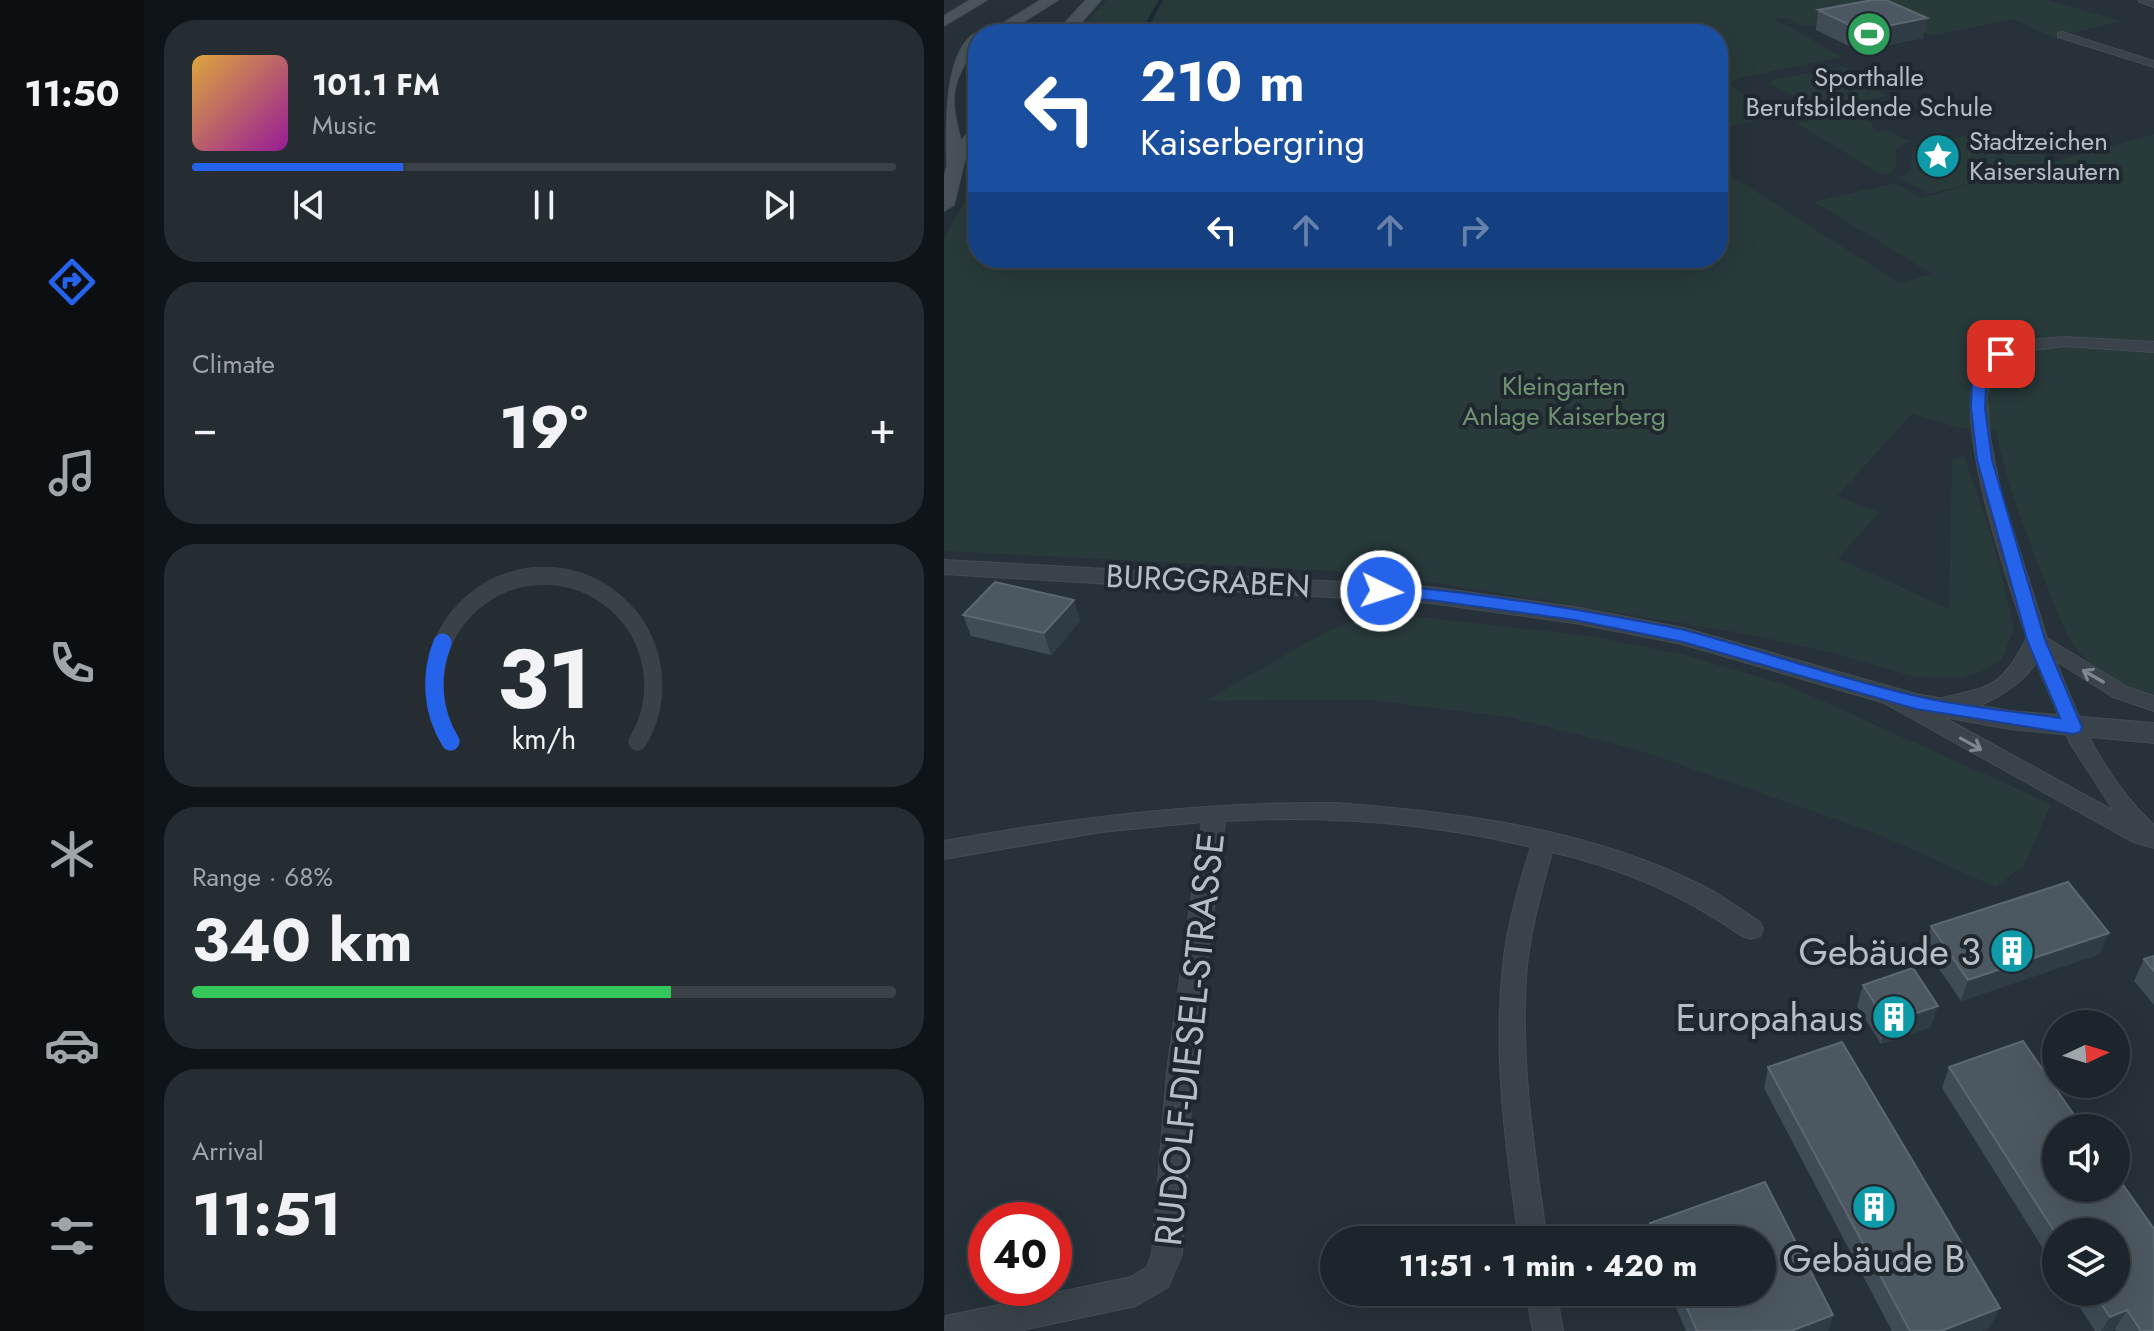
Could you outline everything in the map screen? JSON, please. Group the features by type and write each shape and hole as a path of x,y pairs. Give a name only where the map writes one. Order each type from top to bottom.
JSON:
{"main road":[{"path":"944,22 980,0"},
{"path":"1005,24 1036,0"},
{"path":"1010,24 1051,0"},
{"path":"1072,24 1094,0"},
{"path":"944,205 954,180 957,157 944,104 951,61"},
{"path":"944,141 957,157"},
{"path":"957,157 968,143"}],"street":[{"path":"2143,0 2154,4"},
{"path":"2062,35 2154,64"},
{"path":"2154,347 2105,342 2048,343 2001,354 1986,367 1979,385 1978,408 1985,460 2036,640 2073,727 2116,800 2154,841"},
{"name":"BURGGRABEN","path":"944,567 1430,595 1575,615 1684,636 1938,706 2073,727 2154,733"},
{"path":"2036,640 2120,692 2154,704"},
{"name":"BURGGRABEN","path":"1938,706 1974,699 2005,685 2021,670 2036,640"},
{"path":"1879,691 2154,841"},
{"path":"944,850 1073,828 1215,812 1298,808 1363,812 1461,822 1544,840 1634,865 1691,891 1751,929"},
{"name":"RUDOLF-DIESEL-STRASSE","path":"946,1331 1034,1323 1136,1291 1158,1277 1167,1254 1180,1072 1215,812"},
{"path":"1531,1226 1514,1082 1515,966 1529,892 1544,840"},
{"path":"1544,1306 1548,1331"}],"green space":[{"path":"1107,0 2049,0 2121,21 2054,38 2014,19 1931,36 1877,12 1800,26 1787,18 1775,19 1843,57 1740,78 1730,83 1760,108 1745,112 1758,120 1728,127 1728,24 1085,24"},
{"path":"1842,66 1852,70 1845,75 1888,96 1819,110 1769,83 1773,80"},
{"path":"1853,113 1876,125 1869,125 1879,132 1888,130 1909,141 1896,150 1896,166 1891,174 1882,175 1796,123"},
{"name":"Kleingarten Anlage Kaiserberg","path":"1987,130 2000,133 2056,161 2154,134 2154,696 2106,675 2089,662 2071,641 2019,514 1996,431 1959,428 1912,414 1837,496 1880,512 1838,558 1949,609 1952,460 1964,456 1993,541 2014,629 2002,659 1985,670 1962,678 1915,677 1832,653 1746,634 1445,584 1336,571 944,551 944,239 968,194 968,268 1728,268 1728,173 1899,283 1932,274 1814,202 1895,183 1921,198 1983,181 1929,194 1899,178 1910,171 1913,151"},
{"path":"1376,612 1590,636 1685,655 1787,685 2051,804 2024,866 1995,887 1880,835 1641,751 1509,717 1368,700 1205,701 1325,632"}],"building":[{"path":"1886,0 1927,18 1862,31 1818,10"},
{"path":"995,582 1074,600 1044,633 963,615"},
{"name":"Gebäude 3","path":"2068,882 2109,933 1968,980 1931,926"},
{"path":"2154,956 2154,971 2144,959"},
{"path":"1913,968 1938,1006 1887,1023 1863,985"},
{"path":"2023,1041 2042,1069 2042,1098 2062,1098 2073,1114 2042,1114 2042,1202 2130,1202 2130,1195 2154,1229 2154,1331 2141,1331 2127,1310 2110,1317 2103,1306 2130,1306 2130,1218 2046,1218 1949,1067"},
{"name":"Gebäude B","path":"1842,1042 2000,1308 1941,1331 1910,1331 1768,1067"},
{"path":"1765,1182 1833,1315 1791,1331 1697,1331 1686,1306 1776,1306 1776,1226 1651,1226 1650,1223"}],"waterway":[{"path":"1148,24 1161,0"}],"place":[{"name":"Sporthalle Berufsbildende Schule","path":"1869,34"},
{"name":"Stadtzeichen Kaiserslautern","path":"1938,156"},
{"name":"Gebäude 3","path":"2012,951"},
{"name":"Europahaus","path":"1894,1017"},
{"name":"Gebäude B","path":"1874,1207"}],"route":[{"path":"1381,591 1575,615 1684,636 1916,703 2010,720 2073,727 2036,640 1985,460 1978,408 1979,385 1986,367 2001,354"}]}
